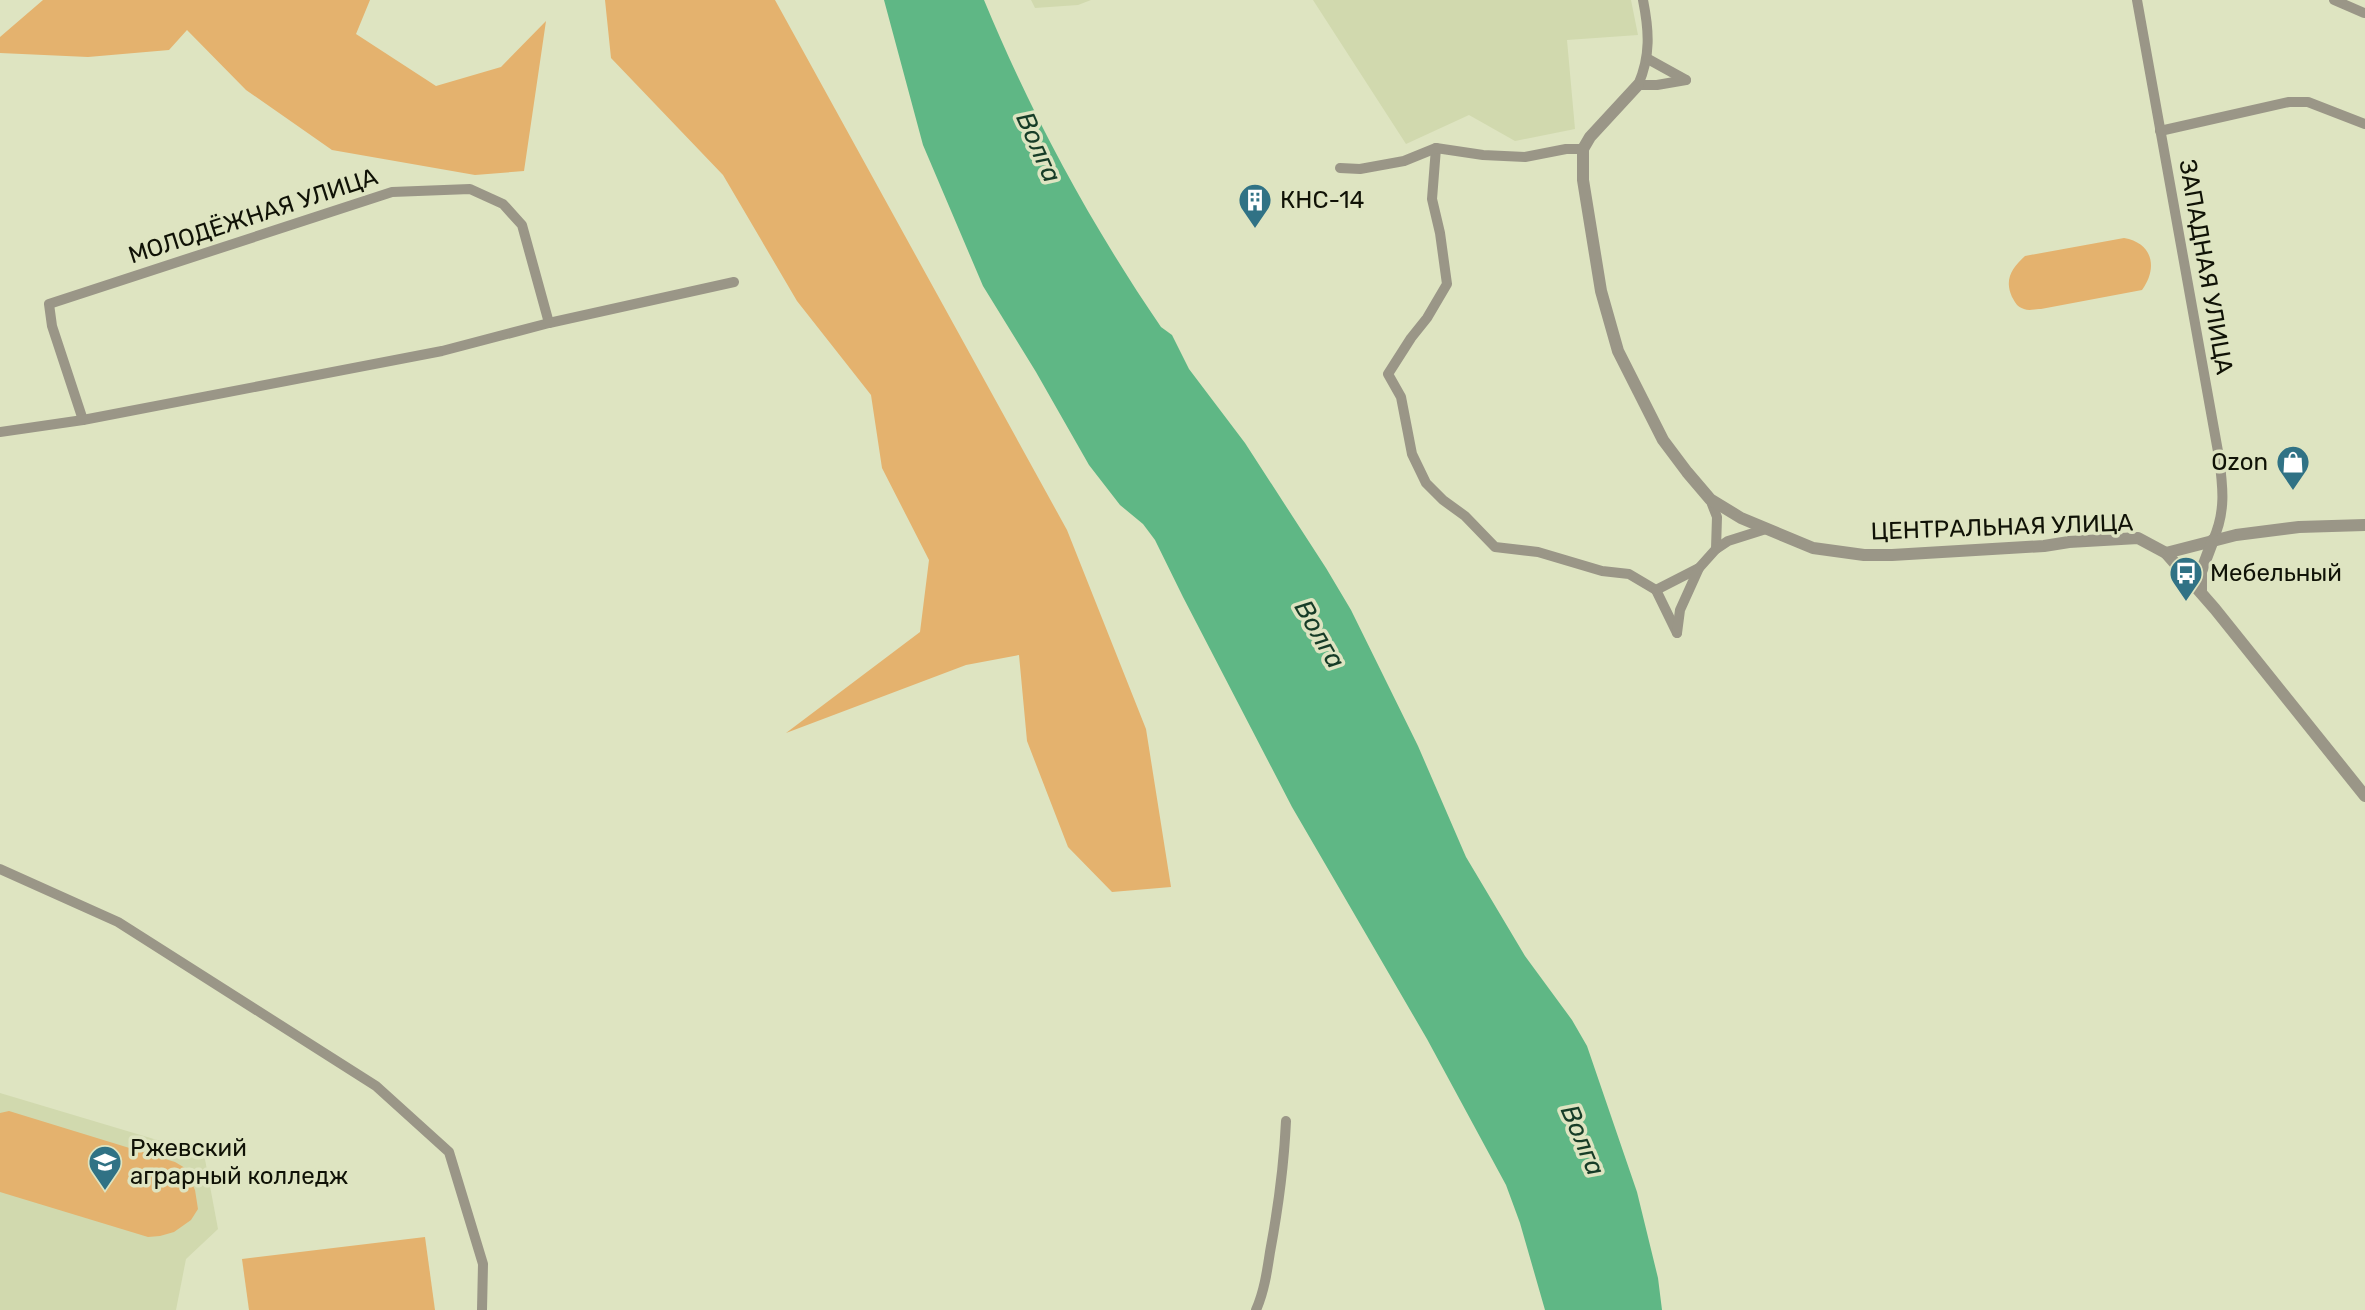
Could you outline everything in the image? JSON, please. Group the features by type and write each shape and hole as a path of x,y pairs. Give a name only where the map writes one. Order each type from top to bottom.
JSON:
{"street":[{"path":"1340,168 1360,169 1404,161 1436,148 1483,155 1525,157 1566,149 1583,149 1590,137 1638,85 1648,59 1649,41 1643,0"},
{"name":"ЗАПАДНАЯ УЛИЦА","path":"2137,0 2219,457 2224,506 2221,524 2213,540"},
{"path":"2334,0 2364,13"},
{"path":"1638,85 1686,80 1648,59"},
{"path":"2160,131 2290,102 2308,102 2365,124"},
{"path":"1436,148 1432,199 1447,284 1388,374 1401,397 1412,454 1426,483 1465,516 1495,547 1538,552 1602,571 1629,574 1656,590 1677,633 1680,610 1699,568 1716,549 1728,541 1766,529"},
{"name":"ЦЕНТРАЛЬНАЯ УЛИЦА","path":"1583,149 1583,180 1601,291 1618,351 1663,440 1710,499 1741,518 1813,548 1864,555 2043,546 2138,538 2166,553 2201,592 2365,796"},
{"name":"МОЛОДЁЖНАЯ УЛИЦА","path":"83,420 52,326 49,304 392,192 470,189 503,204 523,225 549,323"},
{"path":"0,432 83,420 442,351 549,323 734,282"},
{"path":"1710,499 1717,517 1716,549"},
{"path":"2166,553 2235,535 2299,527 2365,525"},
{"path":"2201,592 2201,572 2213,540"},
{"path":"1656,590 1699,568"},
{"path":"0,869 130,929 376,1086 449,1152 483,1264 482,1310"},
{"path":"1256,1310 1262,1297 1276,1220 1286,1121"}],"shaded area":[{"path":"43,0 370,0 356,34 436,86 501,67 546,21 524,171 475,175 332,150 246,90 187,30 169,50 88,57 0,53 0,37"},
{"path":"605,0 775,0 1067,530 1146,729 1171,887 1112,892 1068,847 1027,741 1019,655 966,665 786,733 920,632 929,560 882,468 871,395 797,301 723,175 611,58"},
{"path":"1031,0 1091,0 1078,5 1035,8"},
{"path":"1313,0 1631,0 1638,35 1567,40 1575,129 1515,141 1469,115 1406,144"},
{"path":"2124,238 2141,245 2150,258 2150,273 2142,290 2030,310 2020,307 2012,297 2009,279 2016,265 2025,256"},
{"name":"Ржевский аграрный колледж","path":"0,1093 204,1154 218,1229 186,1259 176,1310 0,1310"},
{"path":"9,1111 175,1162 185,1168 195,1190 198,1209 191,1220 174,1232 148,1237 0,1192 0,1113"},
{"path":"425,1237 435,1310 249,1310 242,1259"}],"water":[{"name":"Волга","path":"884,0 984,0 1042,127 1110,248 1161,327 1172,335 1189,369 1245,443 1351,610 1418,746 1466,857 1525,956 1572,1020 1587,1046 1637,1192 1658,1278 1662,1310 1545,1310 1506,1185 1427,1039 1292,807 1155,540 1143,524 1120,505 1089,465 983,286 923,145"}],"place":[{"name":"КНС-14","path":"1255,230"},
{"name":"Ozon","path":"2293,492"},
{"name":"Мебельный","path":"2186,603"},
{"name":"Ржевский аграрный колледж","path":"105,1192"}]}
